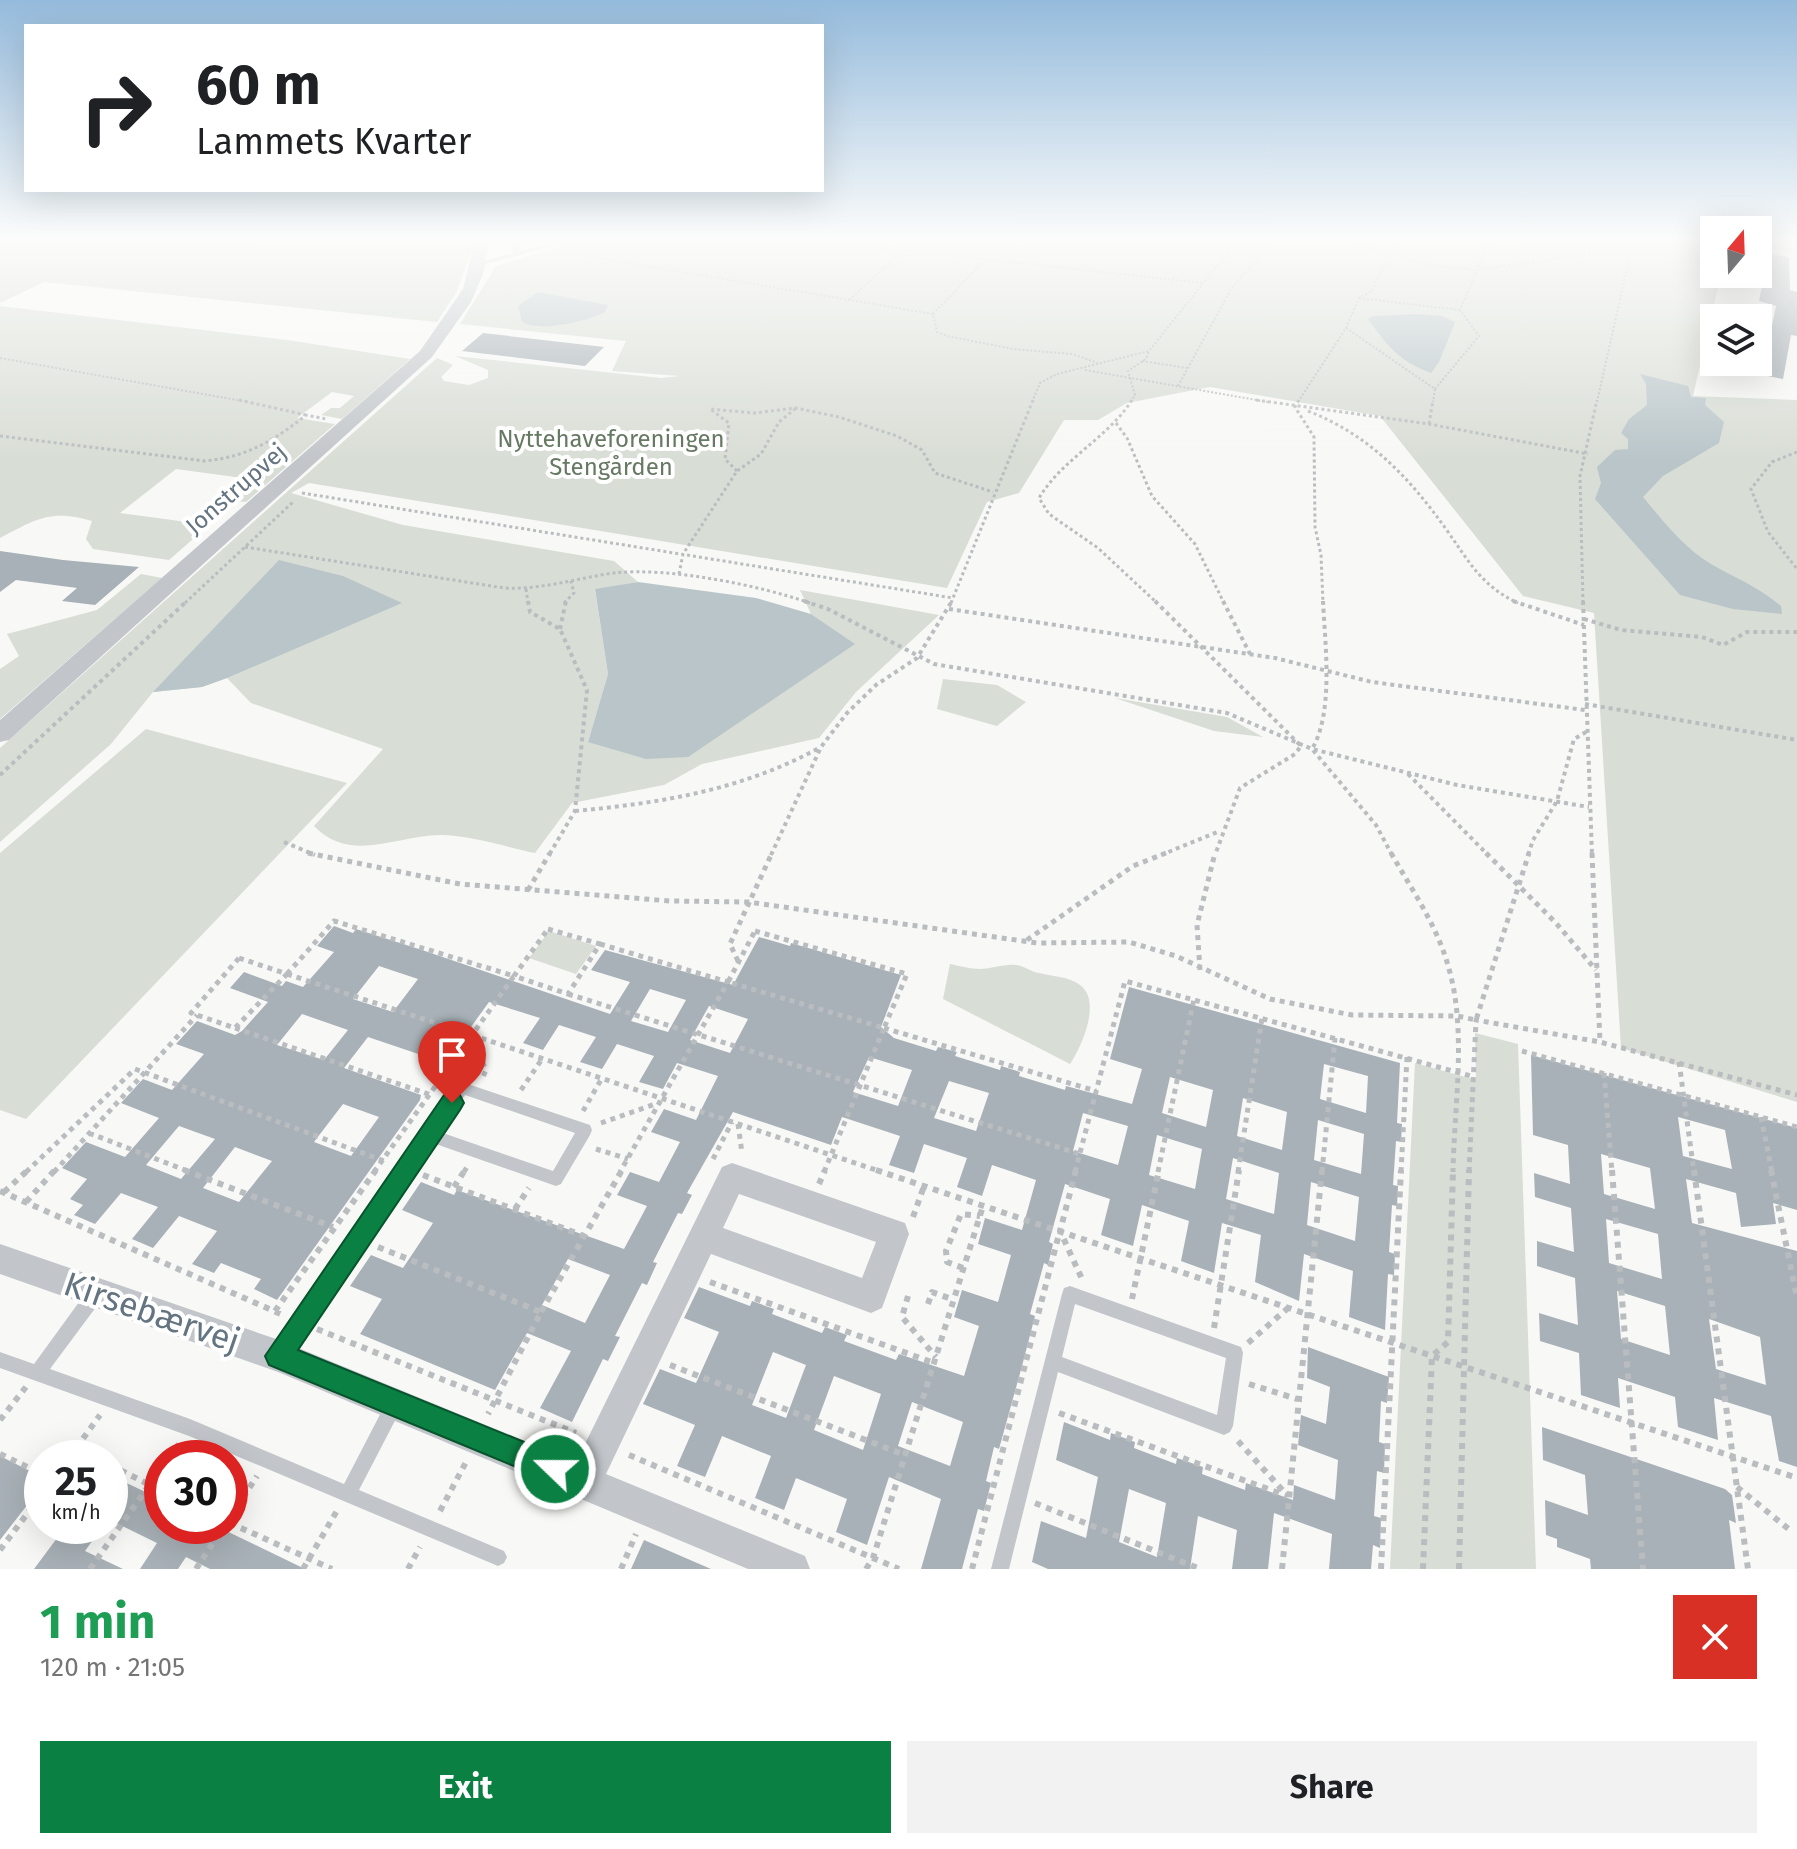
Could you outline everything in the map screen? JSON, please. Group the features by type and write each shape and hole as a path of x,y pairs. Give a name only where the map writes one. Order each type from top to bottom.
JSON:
{"street":[{"name":"Jonstrupvej","path":"0,734 426,354 455,315"},
{"path":"585,1481 732,1177 894,1234 871,1297 704,1236"},
{"name":"Kirsebærvej","path":"0,1259 279,1356 792,1569"}],"lane":[{"path":"279,1356 462,1088 579,1133 556,1179 430,1135"},
{"path":"37,1373 97,1293"},
{"path":"1000,1569 1070,1294 1235,1353 1224,1426 1053,1362"},
{"path":"0,1360 190,1428 498,1557"},
{"path":"348,1494 395,1403"}],"path":[{"path":"933,315 937,332 951,337 1025,351 1074,355 1100,364"},
{"path":"1177,315 1142,361 1128,371 1135,395 1116,423 1055,473 1039,498 1042,508 1091,541 1203,646 1301,746"},
{"path":"1178,386 1216,315"},
{"path":"1295,407 1352,315"},
{"path":"1429,424 1435,389 1479,336 1464,315"},
{"path":"1600,1042 1585,707 1580,476 1588,454 1617,315"},
{"path":"1346,328 1435,389"},
{"path":"738,961 730,944 821,747 847,713 876,685 917,658 949,609 993,492 1040,383 1149,351"},
{"path":"0,358 183,388 349,424"},
{"path":"1142,361 1187,368"},
{"path":"1080,369 1295,407 1429,424 1588,454"},
{"path":"1295,407 1345,425 1376,444 1409,481 1473,572 1506,598 1546,616 1584,625"},
{"path":"1295,407 1314,437 1315,527 1321,555 1326,671 1321,734 1312,749"},
{"path":"737,471 725,459 729,423 710,409 754,413 796,408 839,417 897,436 922,450 935,473 993,492"},
{"path":"679,574 683,554 737,471 761,454 779,422 796,408"},
{"path":"0,436 205,461 234,459 270,444 306,415"},
{"path":"1116,423 1127,438 1152,496 1195,544 1250,654"},
{"path":"1797,452 1772,462 1751,489 1757,517 1777,548 1797,569"},
{"path":"0,775 305,491 331,499 953,598"},
{"path":"245,547 467,584 526,589 617,573 679,574 796,598 828,609 917,658 957,669 1227,713 1312,749 1406,772 1589,807"},
{"path":"528,890 575,811 587,690 560,629 564,603 574,593 571,581"},
{"path":"526,589 530,612 560,629"},
{"path":"949,609 1250,654 1372,682 1585,707 1797,740"},
{"path":"1584,619 1621,630 1702,637 1723,645 1747,632 1797,632"},
{"path":"1459,1569 1471,1076 1476,1020 1533,840 1557,801 1574,739 1586,732"},
{"path":"1200,970 1197,925 1222,830 1240,788 1295,754 1301,746"},
{"path":"575,811 704,795 782,771 821,747"},
{"path":"1312,749 1376,825 1440,941 1450,971 1457,1016 1448,1342 1432,1356 1423,1569"},
{"path":"1406,772 1556,923 1596,971"},
{"path":"1025,941 1069,914 1133,866 1222,830"},
{"path":"284,842 310,854 445,881 670,901 748,902 1025,941 1129,942 1176,956 1200,970 1270,999 1352,1015 1457,1016 1600,1042 1797,1095"},
{"path":"235,1028 334,921 1080,1154"},
{"path":"275,1311 548,929 1096,1091"},
{"path":"541,1312 755,931 907,974 810,1204"},
{"path":"568,994 601,943"},
{"path":"452,1103 191,1013 239,958 1797,1478"},
{"path":"972,1569 1125,981 1471,1076"},
{"path":"1129,1315 1194,999"},
{"path":"26,1202 197,1015"},
{"path":"1211,1345 1262,1018"},
{"path":"470,1035 486,1070 476,1093"},
{"path":"1282,1569 1335,1038"},
{"path":"1522,1051 1797,1127"},
{"path":"1381,1569 1407,1057"},
{"path":"511,1105 542,1059"},
{"path":"1679,1062 1748,1569"},
{"path":"584,1236 135,1069 2,1192 301,1323 603,1444 899,1569"},
{"path":"1604,1073 1643,1569"},
{"path":"579,1133 602,1078"},
{"path":"579,1133 622,1113 661,1100"},
{"path":"1761,1117 1797,1298"},
{"path":"579,1133 628,1159"},
{"path":"515,1209 538,1173"},
{"path":"910,1225 924,1186"},
{"path":"866,1569 873,1558 983,1206"},
{"path":"963,1268 947,1262 946,1251 961,1214 980,1216"},
{"path":"1060,1231 1093,1303"},
{"path":"686,1273 935,1360"},
{"path":"928,1304 932,1292 954,1300"},
{"path":"908,1296 902,1317 935,1360"},
{"path":"1235,1353 1288,1308"},
{"path":"646,1356 905,1455"},
{"path":"0,1420 37,1373"},
{"path":"1232,1379 1297,1399"},
{"path":"82,1440 111,1400"},
{"path":"1042,1407 1287,1496"},
{"path":"1224,1426 1287,1496"},
{"path":"408,1569 477,1437"},
{"path":"0,1454 24,1465"},
{"path":"248,1492 268,1460"},
{"path":"1737,1487 1791,1531"},
{"path":"90,1569 144,1492"},
{"path":"303,1569 348,1494"},
{"path":"1018,1497 1200,1569"},
{"path":"0,1550 24,1518"},
{"path":"248,1529 332,1569"},
{"path":"196,1569 212,1544"},
{"path":"621,1569 630,1549"}],"green space":[{"path":"0,315 78,315 287,340 410,359 342,419 321,415 331,408 340,408 354,396 332,392 297,418 335,424 246,502 234,501 258,480 176,469 120,513 209,525 169,560 93,549 86,539 92,521 65,516 44,518 0,538"},
{"path":"370,315 441,315 437,322"},
{"name":"Nyttehaveforeningen Stengården","path":"465,315 1700,315 1700,365 1693,396 1797,400 1797,1102 1621,1048 1594,613 1523,596 1380,416 1210,387 1127,403 1098,420 1064,420 1019,493 987,502 947,588 309,483 291,493 403,525 614,561 638,582 595,590 608,674 588,742 854,644 811,614 800,590 939,615 856,692 819,738 702,764 664,785 572,803 535,853 443,835 359,846 329,838 314,826 383,749 251,703 227,678 202,687 153,692 111,744 0,842 0,748 437,358 453,365 441,377 444,381 469,385 488,378 488,370 455,356 661,378 680,376 612,371 626,341 460,324"},
{"path":"141,574 162,578 0,719 0,669 19,656 7,634 97,610"},
{"path":"943,679 997,685 1026,702 997,726 937,709"},
{"path":"1115,698 1227,717 1263,737 1214,731"},
{"path":"146,729 347,783 26,1119 0,1110 0,853"},
{"path":"549,931 596,946 576,974 529,958"},
{"path":"950,964 980,969 1016,965 1066,978 1080,985 1086,992 1090,1012 1080,1046 1070,1064 943,999"},
{"path":"1475,1033 1518,1044 1536,1569 1390,1569 1415,1063 1476,1080"}],"shaded area":[{"path":"520,315 597,315 564,324 540,326 522,322"},
{"path":"1433,315 1455,322 1439,362 1431,373 1394,351 1368,319 1373,316"},
{"path":"1640,374 1688,386 1691,397 1706,398 1705,405 1724,422 1719,443 1663,476 1643,497 1692,550 1773,599 1781,606 1782,614 1733,609 1680,595 1595,499 1601,483 1597,467 1615,450 1628,449 1628,439 1621,433 1629,419 1647,405 1646,384"},
{"path":"279,560 343,576 402,603 202,687 153,692"},
{"path":"638,582 756,598 811,614 855,644 688,757 646,759 588,742 608,674 595,589"}],"building":[{"path":"1774,315 1797,315 1797,336 1791,335 1783,379 1768,376 1772,376"},
{"path":"483,333 604,347 585,366 462,351"},
{"path":"0,551 139,567 95,605 62,601 77,588 16,580 0,592"},
{"path":"334,926 353,933 356,929 610,1014 630,982 591,970 605,950 733,985 759,937 790,946 791,943 901,975 881,1027 894,1038 936,1051 938,1047 957,1052 955,1056 1000,1070 1001,1066 1020,1072 1019,1076 1065,1090 1066,1086 1132,1104 1142,1069 1110,1059 1129,987 1400,1063 1397,1123 1402,1124 1401,1142 1396,1141 1393,1185 1398,1186 1397,1206 1392,1205 1389,1252 1395,1254 1394,1275 1388,1274 1385,1330 1349,1317 1353,1271 1304,1254 1299,1301 1255,1282 1261,1235 1222,1223 1214,1273 1181,1261 1189,1221 1142,1205 1133,1246 1101,1235 1110,1199 1065,1184 1049,1242 1053,1244 1048,1265 1044,1263 1030,1314 1035,1316 1022,1366 999,1449 994,1447 986,1481 991,1483 984,1511 978,1509 962,1569 921,1569 941,1499 889,1477 867,1545 836,1532 847,1499 796,1478 784,1510 755,1498 771,1456 722,1436 705,1477 677,1466 695,1425 643,1404 660,1369 696,1383 719,1332 684,1318 699,1287 750,1306 752,1301 774,1309 772,1314 822,1333 825,1327 847,1335 844,1341 896,1360 899,1354 964,1376 979,1326 954,1317 962,1290 998,1302 1011,1255 978,1244 985,1218 1022,1230 1036,1180 992,1165 982,1196 957,1187 967,1158 924,1144 914,1173 889,1165 900,1136 842,1117 831,1145 733,1112 687,1193 692,1195 682,1214 678,1213 653,1262 657,1263 647,1285 642,1283 615,1336 620,1337 608,1361 603,1359 572,1422 540,1408 571,1351 527,1333 495,1390 360,1334 382,1299 350,1286 371,1255 403,1268 433,1223 402,1210 421,1182 454,1195 457,1190 624,1249 647,1206 617,1195 630,1172 659,1182 680,1142 651,1132 664,1109 696,1120 718,1076 677,1063 663,1089 639,1082 654,1056 617,1044 602,1069 580,1062 596,1037 559,1025 543,1050 523,1043 540,1018 489,1002 445,1063 368,1037 344,1068 421,1095 420,1100 277,1300 254,1289 261,1279 221,1263 214,1273 192,1264 217,1231 179,1216 153,1248 132,1239 158,1207 121,1193 95,1224 74,1215 83,1205 70,1199 87,1179 62,1168 86,1142 125,1157 159,1118 121,1103 143,1079 172,1090 204,1054 176,1044 197,1021 235,1035 242,1031 268,1002 230,988 244,972 282,986 286,981 303,987 334,952 317,946","holes":["379,966 418,979 393,1012 353,999","650,989 686,1000 668,1032 631,1021","709,1006 748,1019 730,1053 690,1040","302,1014 348,1030 324,1060 277,1045","869,1057 912,1070 898,1106 853,1092","1324,1064 1368,1076 1366,1113 1320,1099","1170,1077 1213,1090 1206,1127 1162,1113","949,1081 989,1093 976,1131 934,1118","1243,1098 1287,1112 1282,1150 1237,1136","343,1104 379,1117 351,1156 314,1142","1083,1113 1128,1126 1118,1165 1073,1151","1318,1120 1364,1134 1361,1174 1314,1160","179,1126 215,1139 181,1179 146,1165","1157,1135 1202,1149 1195,1189 1149,1175","235,1147 272,1161 239,1202 203,1188","1233,1158 1279,1173 1274,1214 1226,1199","1311,1182 1359,1197 1355,1241 1307,1225","568,1259 610,1275 585,1323 542,1305","773,1352 806,1365 786,1418 752,1405","834,1376 881,1394 863,1450 814,1430","912,1402 963,1422 950,1466 898,1446"]},
{"path":"1531,1055 1797,1128 1797,1210 1773,1203 1776,1224 1741,1227 1736,1193 1686,1179 1692,1223 1797,1251 1797,1467 1779,1461 1771,1416 1714,1398 1718,1440 1678,1427 1675,1397 1618,1378 1620,1408 1581,1395 1579,1353 1540,1341 1539,1313 1578,1325 1575,1278 1537,1266 1537,1241 1574,1252 1571,1208 1535,1197 1534,1173 1570,1184 1568,1145 1533,1135","holes":["1678,1117 1725,1130 1732,1169 1683,1156","1601,1154 1650,1168 1655,1209 1604,1194","1606,1219 1658,1234 1662,1279 1609,1263","1617,1291 1665,1306 1670,1355 1621,1339","1709,1319 1760,1337 1766,1385 1716,1369"]},
{"path":"1308,1347 1389,1377 1387,1403 1381,1401 1379,1442 1385,1444 1384,1473 1377,1471 1374,1516 1381,1518 1380,1548 1373,1545 1371,1569 1329,1569 1332,1534 1274,1513 1268,1569 1232,1569 1237,1530 1198,1516 1190,1569 1048,1569 1032,1562 1041,1521 1086,1538 1098,1477 1056,1460 1064,1422 1110,1440 1111,1433 1135,1442 1134,1448 1176,1464 1177,1458 1203,1467 1202,1474 1245,1490 1246,1483 1293,1500 1294,1485 1335,1500 1338,1460 1298,1445 1301,1415 1326,1424 1330,1387 1307,1378","holes":["1129,1489 1166,1503 1157,1557 1119,1542"]},
{"path":"1542,1427 1725,1489 1732,1495 1736,1523 1729,1520 1735,1569 1591,1569 1590,1559 1557,1547 1557,1539 1546,1535 1545,1500 1588,1515 1585,1475 1543,1460"},
{"path":"0,1456 24,1468 24,1509 0,1540"},
{"path":"128,1484 144,1491 144,1537 128,1529"},
{"path":"644,1540 711,1569 631,1569"},
{"path":"248,1541 305,1569 210,1569 186,1557 178,1569 140,1569 156,1544 248,1544"},
{"path":"53,1544 90,1544 85,1551 123,1569 34,1569"}],"route":[{"path":"452,1103 279,1356 555,1469"}]}
